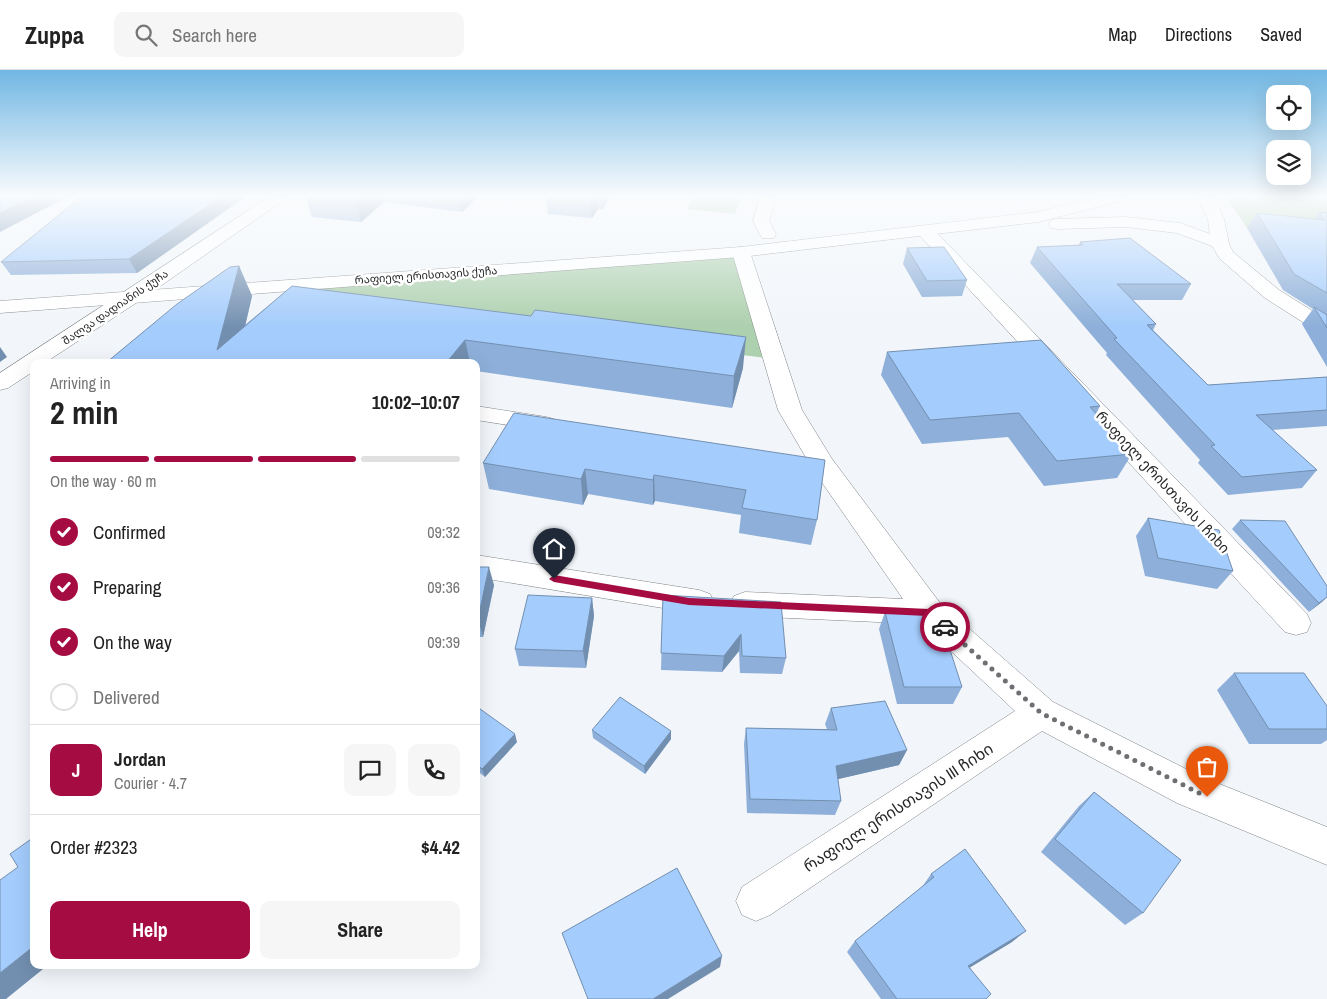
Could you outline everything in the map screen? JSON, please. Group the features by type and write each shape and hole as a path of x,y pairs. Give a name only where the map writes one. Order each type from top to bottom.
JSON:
{"street":[{"name":"შალვა დადიანის ქუჩა","path":"32,359 127,288 160,277 215,240"},
{"name":"რაფიელ ერისთავის ქუჩა","path":"287,269 688,240"},
{"name":"რაფიელ ერისთავის ქუჩა","path":"0,307 127,288 741,252 849,240"},
{"name":"რაფიელ ერისთავის I ჩიხი","path":"934,240 1296,623"},
{"path":"1211,240 1220,244"},
{"path":"1219,240 1226,255 1272,294 1327,329"},
{"path":"741,252 790,410 823,465 929,612 1041,713 1190,790 1327,846"},
{"path":"160,277 198,274"},
{"name":"შალვა დადიანის ქუჩა","path":"0,383 30,361"},
{"path":"480,414 572,428"},
{"path":"794,461 823,465"},
{"path":"480,567 689,602 929,612"},
{"name":"რაფიელ ერისთავის III ჩიხი","path":"756,901 1041,713"}],"green space":[{"path":"741,252 774,359 313,300 309,284"}],"building":[{"path":"28,240 157,240 129,259 1,262"},
{"path":"1133,240 1191,284 1117,284 1156,324 1147,325 1208,385 1327,377 1327,410 1256,415 1317,470 1242,477 1211,446 1215,445 1114,339 1117,338 1037,247 1083,245 1080,242"},
{"path":"1274,240 1327,240 1327,293 1294,274"},
{"path":"944,247 967,280 927,281 907,248"},
{"path":"239,266 217,350 292,286 531,316 535,310 746,337 734,376 465,340 449,359 111,359 177,304 230,267"},
{"path":"1314,307 1327,315 1327,328"},
{"path":"1041,340 1100,406 1090,407 1132,454 1057,461 1019,413 930,420 887,352"},
{"path":"514,413 825,460 817,520 742,508 746,490 654,475 653,480 585,469 581,479 483,463"},
{"path":"1148,518 1219,530 1233,571 1158,558"},
{"path":"1240,520 1285,521 1327,586 1327,597 1319,603"},
{"path":"480,567 489,567 480,610"},
{"path":"528,595 592,598 583,651 515,649"},
{"path":"663,595 781,602 786,658 742,656 741,634 724,656 661,653"},
{"path":"885,612 933,612 940,619 962,687 904,687"},
{"path":"1234,673 1304,673 1327,706 1327,729 1269,729"},
{"path":"620,697 671,731 644,766 592,730"},
{"path":"885,701 907,750 836,766 841,801 750,799 746,728 837,730 831,708"},
{"path":"480,709 515,734 482,769 480,767"},
{"path":"1094,792 1181,860 1143,913 1055,839"},
{"path":"30,840 30,949 0,973 0,880 18,867 10,854"},
{"path":"965,849 1026,931 968,966 991,994 986,999 897,999 855,941 934,877 931,874"},
{"path":"677,868 722,956 653,999 588,999 562,933"}],"way so far":[{"path":"945,627 1041,713 1207,797"}],"route":[{"path":"554,579 689,602 929,612 945,627"}]}
